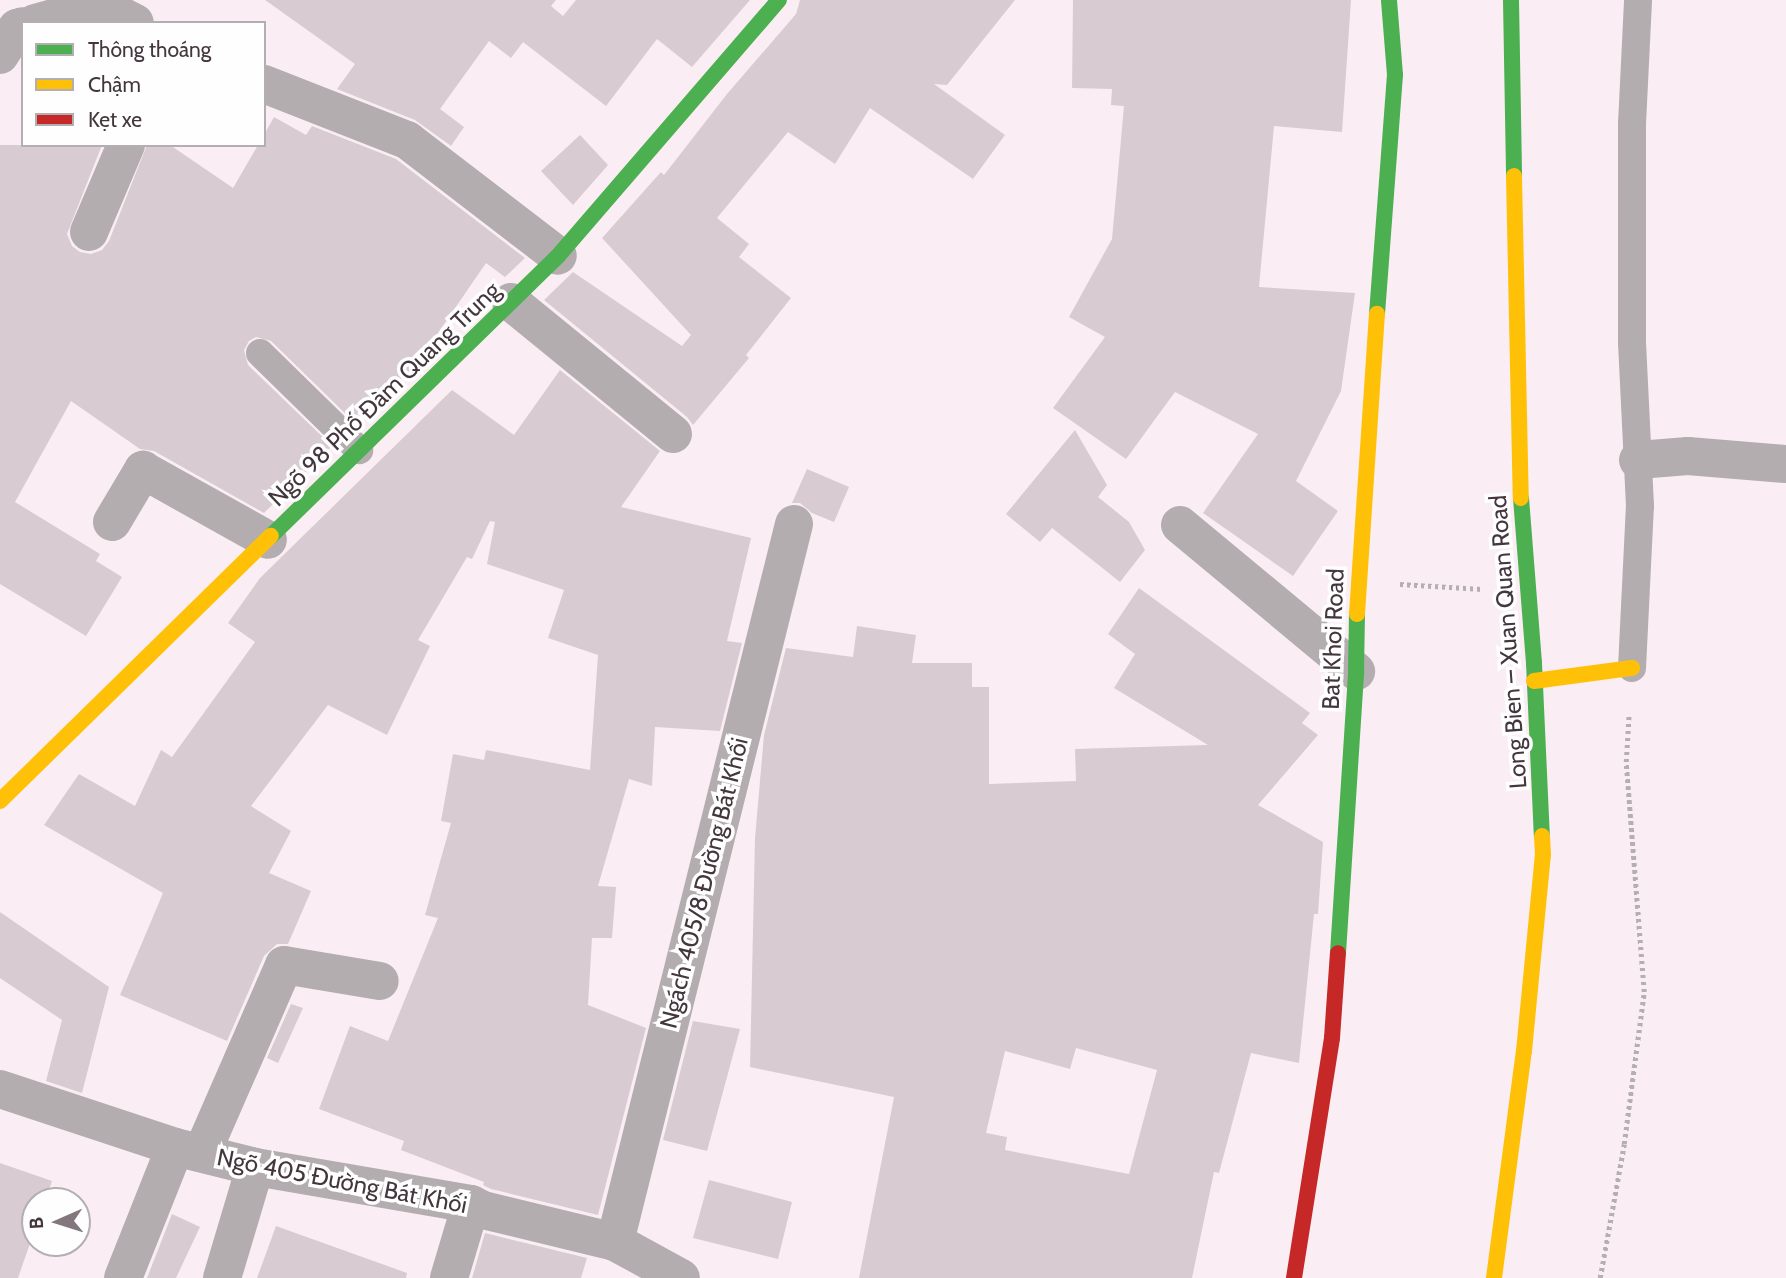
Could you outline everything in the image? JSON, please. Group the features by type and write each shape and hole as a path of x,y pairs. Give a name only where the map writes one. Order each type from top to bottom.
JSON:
{"street":[{"name":"Ngõ 98 Phố Đàm Quang Trung","path":"0,801 558,256 779,0"},
{"name":"Bat Khoi Road","path":"1294,1278 1332,1038 1356,671 1357,581 1395,75 1389,0"},
{"name":"Long Bien – Xuan Quan Road","path":"1494,1278 1524,1051 1543,855 1520,479 1508,4"},
{"path":"42,21 100,5 131,21"},
{"path":"0,55 17,28 21,27"},
{"path":"266,85 407,140 558,256"},
{"path":"89,232 125,147"},
{"path":"511,302 673,434"},
{"path":"1638,460 1688,456 1786,464"},
{"path":"112,522 143,470 268,540"},
{"name":"Ngách 405/8 Đường Bát Khối","path":"615,1242 794,524"},
{"path":"1180,525 1356,671"},
{"path":"1534,681 1632,668"},
{"path":"123,1278 284,965 380,981"},
{"name":"Ngõ 405 Đường Bát Khối","path":"0,1089 188,1150 255,1167 471,1204 483,1210 615,1242 681,1278"},
{"path":"222,1278 255,1167"},
{"path":"449,1278 471,1204"}],"lane":[{"path":"1632,668 1640,506 1632,342 1632,124 1638,0"},
{"path":"260,352 359,450"}],"path":[{"path":"1357,581 1491,590"},
{"path":"1600,1278 1624,1144 1644,992 1626,762 1632,668"}],"building":[{"path":"265,0 556,0 551,6 563,16 576,0 750,0 692,67 657,39 606,106 523,42 511,58 489,41 440,109 464,127 451,146 415,120 337,89 355,64"},
{"path":"800,0 1015,0 947,85 934,84 1005,135 973,179 870,108 835,164 788,132 717,218 749,244 739,257 791,298 746,355 749,358 693,425 687,417 544,300 573,272 682,346 691,335 602,238 661,172 664,175 727,94 796,14"},
{"path":"1073,0 1351,0 1342,132 1274,126 1259,287 1355,293 1341,391 1296,481 1338,511 1293,576 1203,513 1258,434 1175,392 1126,459 1053,408 1105,337 1069,317 1112,239 1124,106 1111,105 1112,89 1072,88"},
{"path":"274,117 306,135 312,126 396,159 525,258 505,277 486,263 416,365 355,423 271,341 256,337 249,341 244,350 248,365 332,446 264,513 154,451 140,449 71,401 15,502 100,554 96,561 122,577 86,636 0,584 0,145 101,147 67,234 72,246 80,252 91,254 102,250 109,241 146,147 173,147 233,188 257,147 266,147 266,131"},
{"path":"580,135 608,165 573,205 541,171"},
{"path":"560,370 660,451 621,507 751,538 727,641 742,643 720,731 655,727 652,786 629,779 598,886 616,887 612,938 592,938 588,1005 646,1028 598,1215 491,1189 483,1185 484,1182 401,1150 404,1141 319,1109 350,1026 388,1041 438,918 425,915 451,823 441,821 453,754 484,760 486,750 590,770 598,655 548,638 564,590 487,564 495,522 490,521 472,559 467,557 418,640 430,646 387,735 328,705 251,806 291,831 269,873 311,891 288,944 277,944 264,956 227,1041 120,995 163,893 44,825 79,774 135,806 161,750 172,757 255,642 228,623 260,578 452,390 514,435"},
{"path":"1075,430 1107,485 1098,497 1129,522 1145,550 1120,582 1052,528 1040,542 1006,514"},
{"path":"807,469 849,487 834,522 812,513 800,503 792,503"},
{"path":"1139,588 1310,713 1302,723 1318,735 1258,805 1323,842 1318,914 1314,914 1299,1063 1251,1053 1219,1173 1214,1172 1192,1278 859,1278 894,1097 750,1067 755,838 764,735 786,648 853,657 857,626 916,635 912,663 972,663 972,687 989,687 989,784 1076,781 1075,749 1208,745 1114,688 1135,654 1108,634","holes":["1076,1048 1157,1070 1129,1174 1005,1150 1007,1137 986,1133 1005,1051 1070,1069"]},
{"path":"0,912 109,987 82,1093 46,1081 62,1020 0,978"},
{"path":"291,1004 303,1008 278,1063 267,1058"},
{"path":"693,1021 740,1029 707,1151 663,1140"},
{"path":"0,1163 52,1181 50,1187 21,1187 21,1257 25,1257 18,1278 0,1278"},
{"path":"709,1180 792,1202 778,1259 693,1238"},
{"path":"172,1214 200,1227 176,1278 147,1278"},
{"path":"276,1226 407,1273 406,1278 257,1278"},
{"path":"485,1233 587,1258 581,1278 472,1278"}],"traffic: fast":[{"path":"271,536 558,256 779,0"},
{"path":"1377,314 1395,75 1389,0"},
{"path":"1511,0 1514,176"},
{"path":"1521,498 1534,663 1542,836"},
{"path":"1338,953 1356,671 1357,614"}],"traffic: slow":[{"path":"1514,176 1521,498"},
{"path":"1357,614 1377,314"},
{"path":"0,801 271,536"},
{"path":"1534,681 1632,668"},
{"path":"1494,1278 1524,1051 1543,855 1542,836"}],"traffic: jam":[{"path":"1294,1278 1332,1038 1338,953"}]}
